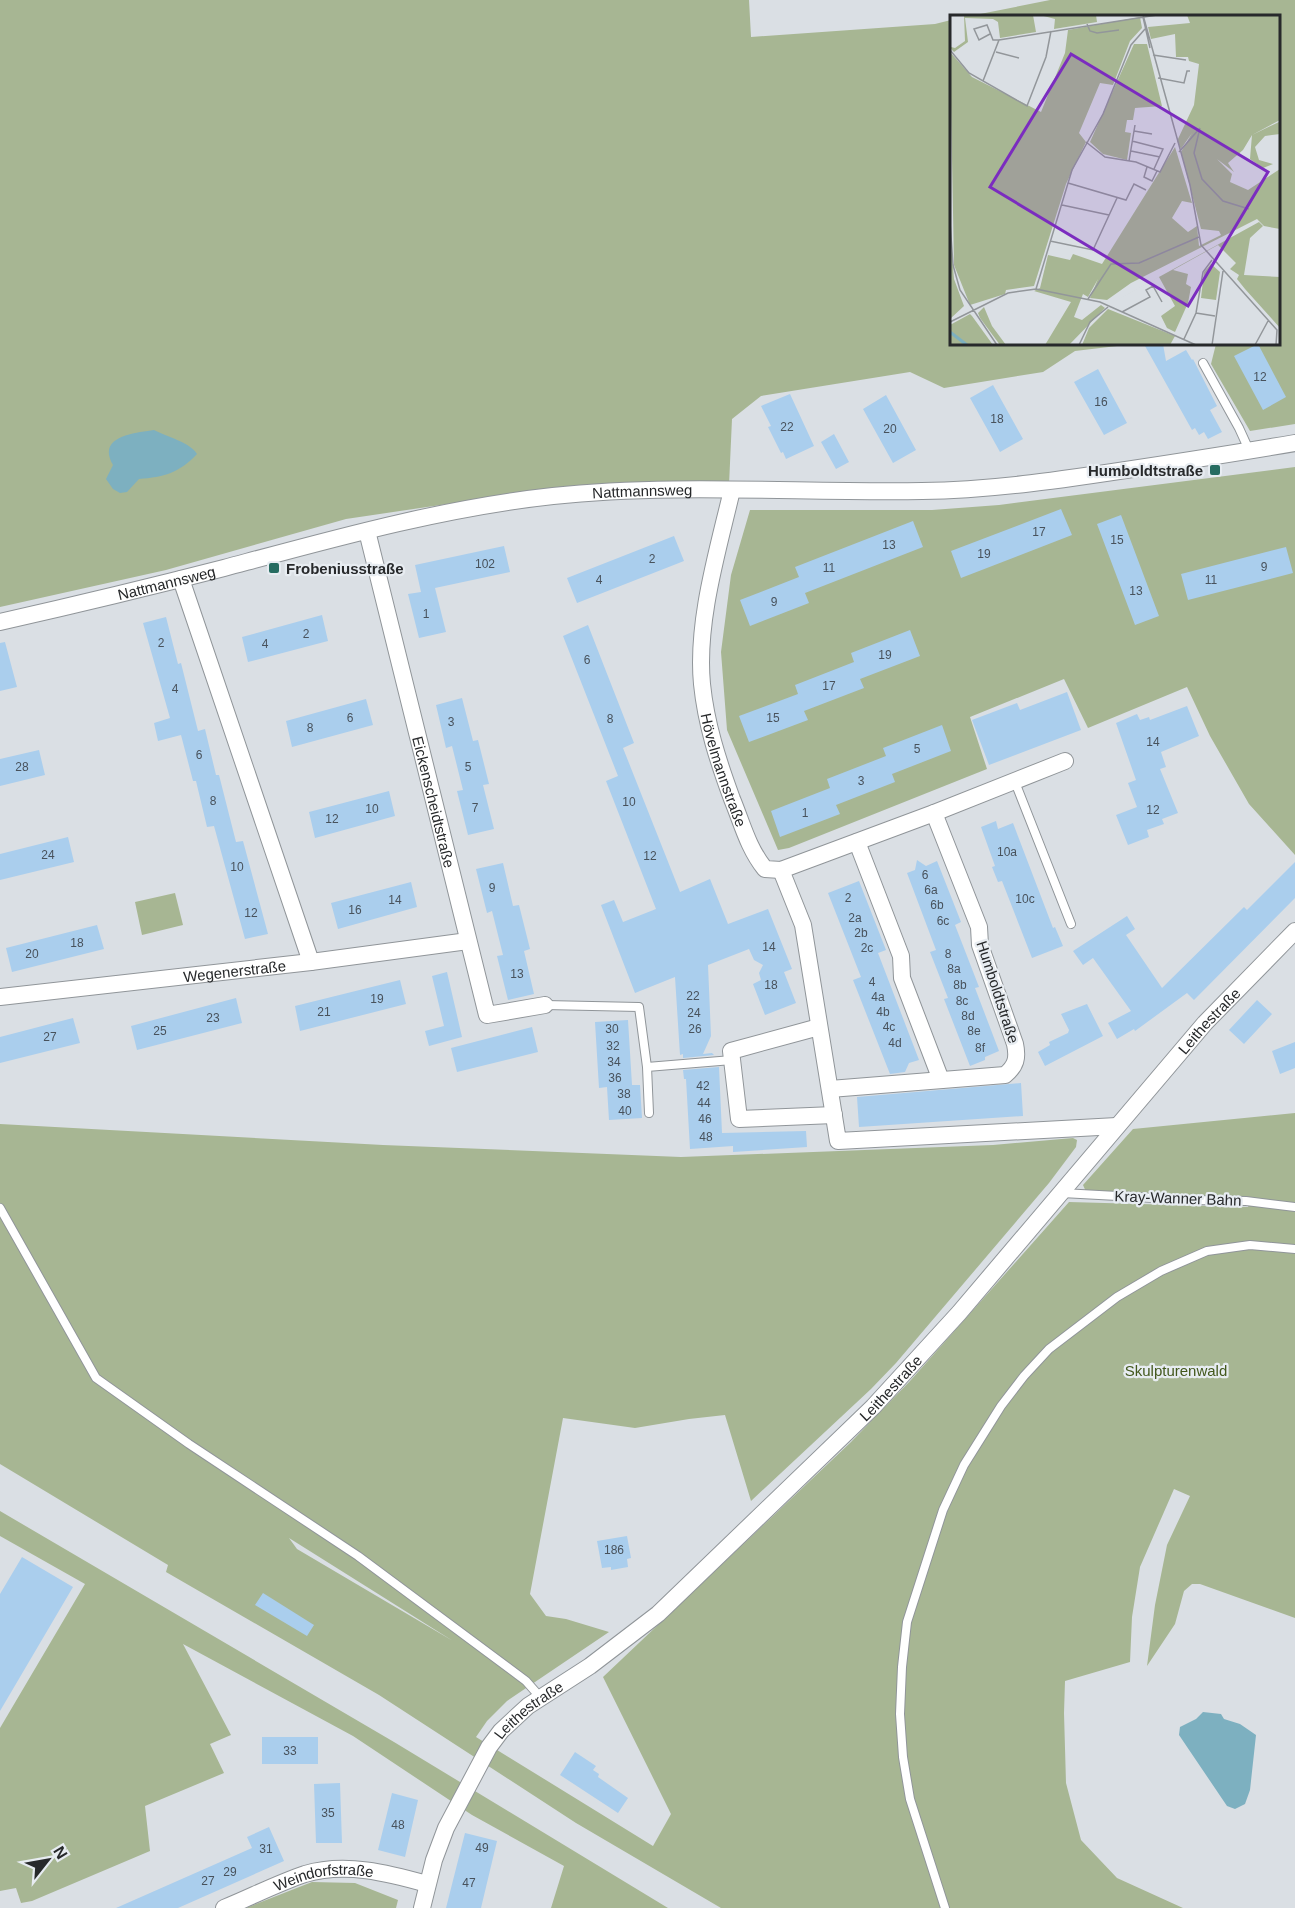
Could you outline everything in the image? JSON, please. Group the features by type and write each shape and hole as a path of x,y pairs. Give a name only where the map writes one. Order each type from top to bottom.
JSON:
{"street":[{"name":"Nattmannsweg","path":"0,622 473,507 597,492 923,491 1002,487 1082,477 1295,443"},
{"name":"Hövelmannstraße","path":"732,490 707,602 702,684 718,762 754,855 765,869 781,870"},
{"name":"Eickenscheidtstraße","path":"367,531 487,1015 545,1005"},
{"path":"181,579 311,962"},
{"path":"1065,761 781,870 803,925 838,1141 1117,1126"},
{"name":"Humboldtstraße","path":"830,1089 1005,1076 1016,1063 1017,1053 980,945 979,927 934,813"},
{"path":"857,842 901,956 902,978 941,1080"},
{"name":"Leithestraße","path":"422,1908 434,1860 455,1810 489,1747 501,1731 515,1716 590,1666 658,1614 842,1437 917,1360 1205,1023 1295,931"},
{"name":"Wegenerstraße","path":"0,998 311,962 468,941"},
{"path":"819,1027 731,1051 739,1119 834,1115"},
{"name":"Weindorfstraße","path":"224,1908 305,1874 331,1869 365,1870 427,1884"}],"lane":[{"path":"1203,363 1249,450"},
{"path":"1015,782 1071,924"},
{"path":"545,1005 639,1007 649,1113"},
{"path":"646,1067 732,1060"},
{"name":"Kray-Wanner Bahn","path":"1060,1192 1246,1201 1295,1207"},
{"path":"0,1208 96,1378 189,1444 358,1556 526,1681 541,1698"},
{"path":"945,1908 910,1799 903,1757 900,1714 902,1667 907,1622 943,1509 964,1465 1001,1406 1024,1376 1049,1349 1117,1297 1161,1271 1207,1251 1250,1245 1295,1249"}],"green space":[{"path":"0,0 749,0 751,37 935,24 950,20 950,345 1126,345 1075,351 1043,372 944,388 910,372 761,396 732,419 729,485 528,492 346,519 166,570 0,607"},
{"path":"1050,0 1295,0 1295,424 1250,431 1211,364 1216,345 1280,345 1280,15 975,15"},
{"path":"1295,467 1295,855 1249,804 1210,736 1187,687 1088,728 1064,679 970,717 987,769 789,848 778,850 727,730 721,652 731,575 750,510 932,510 999,505"},
{"path":"175,893 183,925 142,935 135,902"},
{"name":"Skulpturenwald","path":"1295,1113 1295,1618 1200,1584 1192,1584 1184,1591 1175,1624 1147,1666 1155,1605 1167,1545 1190,1496 1174,1489 1140,1567 1132,1617 1130,1662 1065,1681 1066,1783 1081,1840 1117,1878 1183,1908 721,1908 576,1823 379,1695 166,1572 168,1565 0,1464 0,1124 383,1145 681,1157 993,1145 1073,1138 1077,1140 1076,1147 1049,1183 896,1363 751,1501 725,1415 635,1428 563,1418 530,1594 546,1616 566,1619 609,1632 507,1701 487,1721 476,1737 653,1846 671,1814 603,1677 851,1442 910,1381 1069,1202 1248,1207 1251,1199 1087,1194 1083,1185 1133,1129","holes":["289,1538 453,1641 297,1549"]},
{"path":"0,1511 394,1742 668,1908 551,1908 564,1866 472,1815 353,1736 183,1644 231,1735 210,1744 224,1773 145,1806 150,1851 32,1901 21,1903 16,1888 0,1891 0,1728 85,1584 0,1536"},
{"path":"312,1882 355,1883 398,1900 396,1908 246,1908"}],"water":[{"path":"154,430 184,443 197,454 184,466 171,473 139,479 127,492 120,493 113,489 106,479 113,465 109,455 113,442 128,435"},
{"path":"1203,1712 1221,1714 1224,1719 1240,1724 1256,1735 1250,1790 1245,1804 1235,1809 1227,1806 1179,1735 1180,1727 1196,1719"}],"building":[{"path":"1163,345 1166,361 1186,350 1217,406 1210,410 1222,432 1208,439 1204,432 1199,435 1195,428 1192,430 1145,346"},
{"path":"1259,345 1286,397 1263,410 1234,356"},
{"path":"1098,369 1127,423 1104,435 1074,382"},
{"path":"993,385 1023,439 1000,452 970,398"},
{"path":"790,394 814,446 786,459 768,427 771,426 761,406"},
{"path":"886,395 916,450 893,463 863,409"},
{"path":"834,434 849,462 836,469 821,442"},
{"path":"1061,509 1072,535 961,578 951,551"},
{"path":"1121,515 1159,616 1135,625 1097,524"},
{"path":"913,521 923,547 805,593 809,603 750,626 740,600 799,577 795,567"},
{"path":"674,536 684,561 577,603 567,578"},
{"path":"504,546 510,572 435,588 446,632 419,638 408,594 421,592 415,565"},
{"path":"1286,547 1293,573 1188,600 1181,574"},
{"path":"322,615 328,641 248,662 242,637"},
{"path":"166,617 178,664 181,663 198,731 205,729 236,842 243,841 268,934 245,939 214,826 207,827 196,781 193,781 181,735 158,741 154,723 170,718 143,623"},
{"path":"588,625 634,743 623,748 680,892 710,879 728,924 768,909 792,969 784,972 796,1003 765,1015 753,984 761,980 759,973 763,965 754,960 749,949 708,965 711,1036 703,1054 712,1053 714,1055 683,1058 683,1054 680,1055 675,977 635,993 601,905 614,900 623,922 656,909 606,781 618,776 563,636"},
{"path":"910,630 920,656 860,679 864,688 804,711 808,720 749,742 739,716 798,694 795,685 854,662 851,653"},
{"path":"5,642 17,687 0,691 0,643"},
{"path":"1067,692 1081,730 989,765 972,720 1017,703 1020,710"},
{"path":"462,698 473,741 478,740 489,784 483,785 494,829 468,835 457,791 463,790 452,746 446,748 436,705"},
{"path":"366,699 373,725 292,747 286,721"},
{"path":"1187,706 1199,736 1161,752 1166,767 1160,769 1178,813 1162,819 1164,824 1147,830 1149,837 1128,845 1116,815 1137,807 1128,783 1136,780 1116,723 1137,714 1140,720 1149,717 1150,720"},
{"path":"942,725 951,751 892,774 895,782 836,805 840,814 780,837 771,811 830,788 827,779 886,756 883,748"},
{"path":"39,750 45,775 0,786 0,759"},
{"path":"389,791 395,816 315,838 309,812"},
{"path":"996,821 998,829 1013,823 1053,928 1055,927 1063,946 1032,958 1002,881 998,882 992,867 995,866 981,827"},
{"path":"68,837 74,862 0,880 0,854"},
{"path":"917,860 926,866 937,861 961,922 955,925 979,987 975,988 999,1051 970,1066 944,999 948,998 930,952 936,950 907,873 915,870"},
{"path":"1295,862 1295,898 1194,1000 1187,993 1135,1031 1134,1029 1117,1039 1108,1023 1131,1011 1093,958 1083,965 1073,951 1127,916 1135,929 1126,935 1162,988 1244,907 1247,910"},
{"path":"503,863 513,906 519,905 530,949 524,951 534,994 508,1000 497,956 503,955 492,911 487,913 476,869"},
{"path":"859,881 886,950 878,953 919,1060 909,1063 905,1072 890,1074 853,980 861,977 828,893"},
{"path":"411,882 417,907 338,929 331,903"},
{"path":"97,925 104,949 12,972 6,948"},
{"path":"447,972 462,1037 429,1046 425,1031 444,1026 432,976"},
{"path":"400,980 406,1004 300,1031 295,1006"},
{"path":"236,998 242,1023 137,1050 131,1026"},
{"path":"1257,1000 1272,1014 1244,1044 1229,1030"},
{"path":"1087,1004 1103,1036 1045,1066 1038,1052 1050,1045 1049,1042 1068,1033 1069,1030 1061,1014"},
{"path":"73,1018 80,1043 0,1063 0,1037"},
{"path":"628,1020 632,1085 640,1085 642,1118 609,1120 607,1087 599,1088 595,1022"},
{"path":"532,1027 538,1052 457,1072 451,1048"},
{"path":"1295,1042 1295,1068 1280,1074 1272,1051"},
{"path":"719,1067 722,1133 806,1131 807,1147 733,1152 733,1146 690,1149 686,1079 684,1079 683,1070"},
{"path":"1021,1083 1023,1116 859,1127 857,1097"},
{"path":"627,1536 631,1558 627,1559 628,1567 611,1570 611,1567 602,1568 597,1541"},
{"path":"22,1557 73,1587 0,1711 0,1594"},
{"path":"263,1593 314,1625 307,1636 255,1605"},
{"path":"262,1737 318,1737 318,1764 262,1764"},
{"path":"575,1752 596,1766 593,1770 599,1774 598,1777 628,1798 618,1813 560,1775"},
{"path":"340,1783 342,1843 316,1843 314,1784"},
{"path":"392,1793 418,1800 405,1857 378,1850"},
{"path":"269,1827 284,1861 178,1908 116,1908 252,1848 247,1837"},
{"path":"465,1833 497,1841 481,1908 446,1908"}],"place":[{"name":"Humboldtstraße","path":"1215,470"},
{"name":"Frobeniusstraße","path":"274,568"}]}
